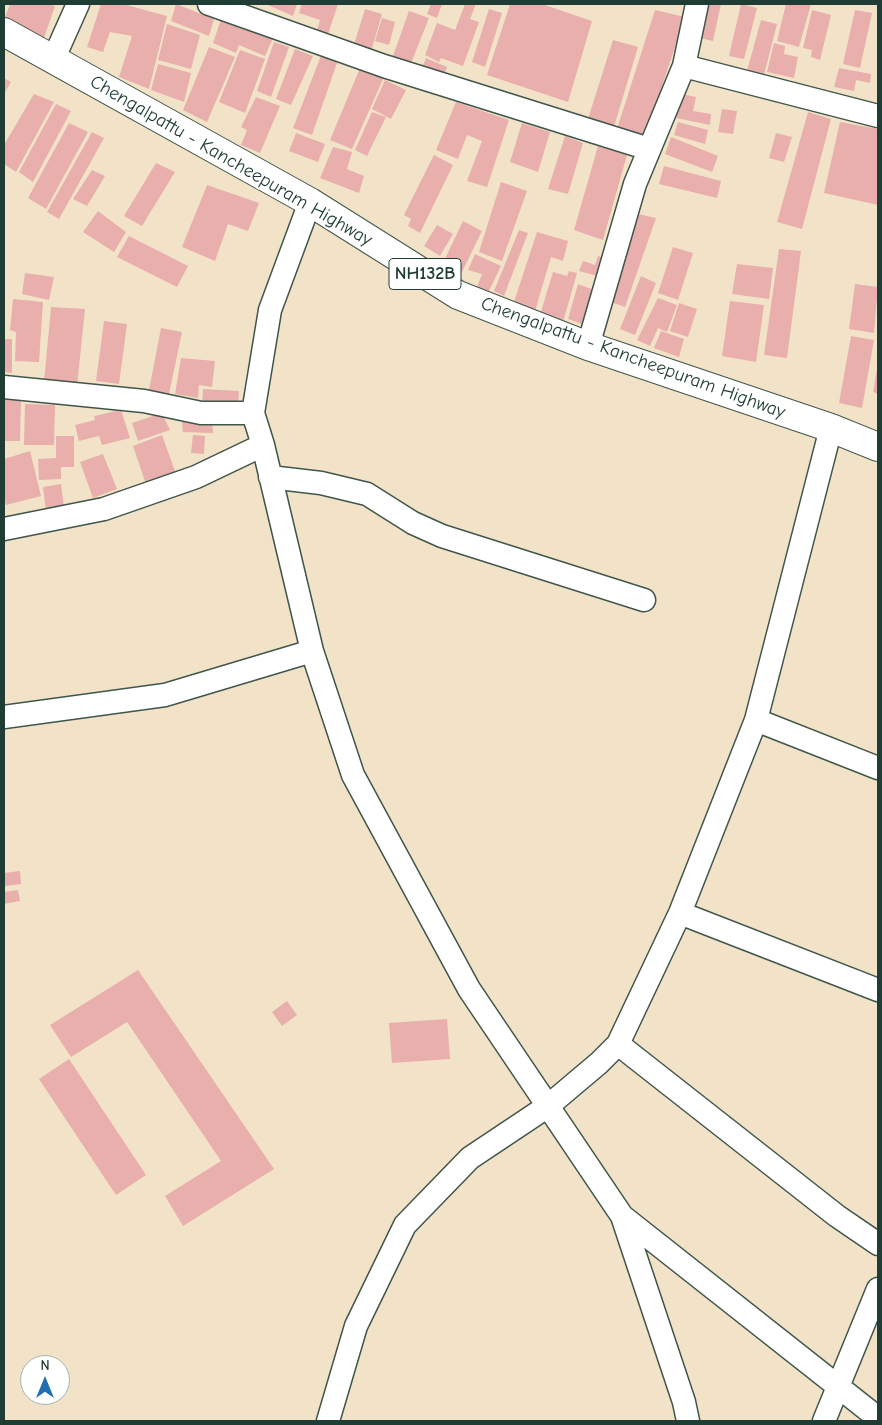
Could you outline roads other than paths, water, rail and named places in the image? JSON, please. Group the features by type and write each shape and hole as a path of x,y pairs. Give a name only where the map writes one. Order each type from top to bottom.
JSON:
{"highway":[{"name":"Chengalpattu - Kancheepuram Highway","path":"4,32 310,202 458,295 588,346 831,428 878,447"}],"street":[{"path":"53,60 78,4"},
{"path":"209,4 384,66 649,149"},
{"path":"588,346 635,184 684,66 697,4"},
{"path":"684,66 878,116"},
{"path":"310,202 270,310 253,413 263,446 312,651 353,775 469,989 622,1216 684,1402 688,1421"},
{"path":"4,387 144,401 201,413 253,413"},
{"path":"328,1421 356,1326 405,1225 470,1158 548,1106 599,1063 618,1044 680,913 756,720 831,428"},
{"path":"4,529 104,509 196,477 263,446"},
{"path":"270,477 321,483 367,494 412,523 442,536 644,600"},
{"path":"4,717 165,695 312,651"},
{"path":"756,720 878,768"},
{"path":"680,913 878,990"},
{"path":"618,1044 837,1216 878,1244"},
{"path":"622,1216 878,1418"},
{"path":"824,1421 878,1289"}]}
